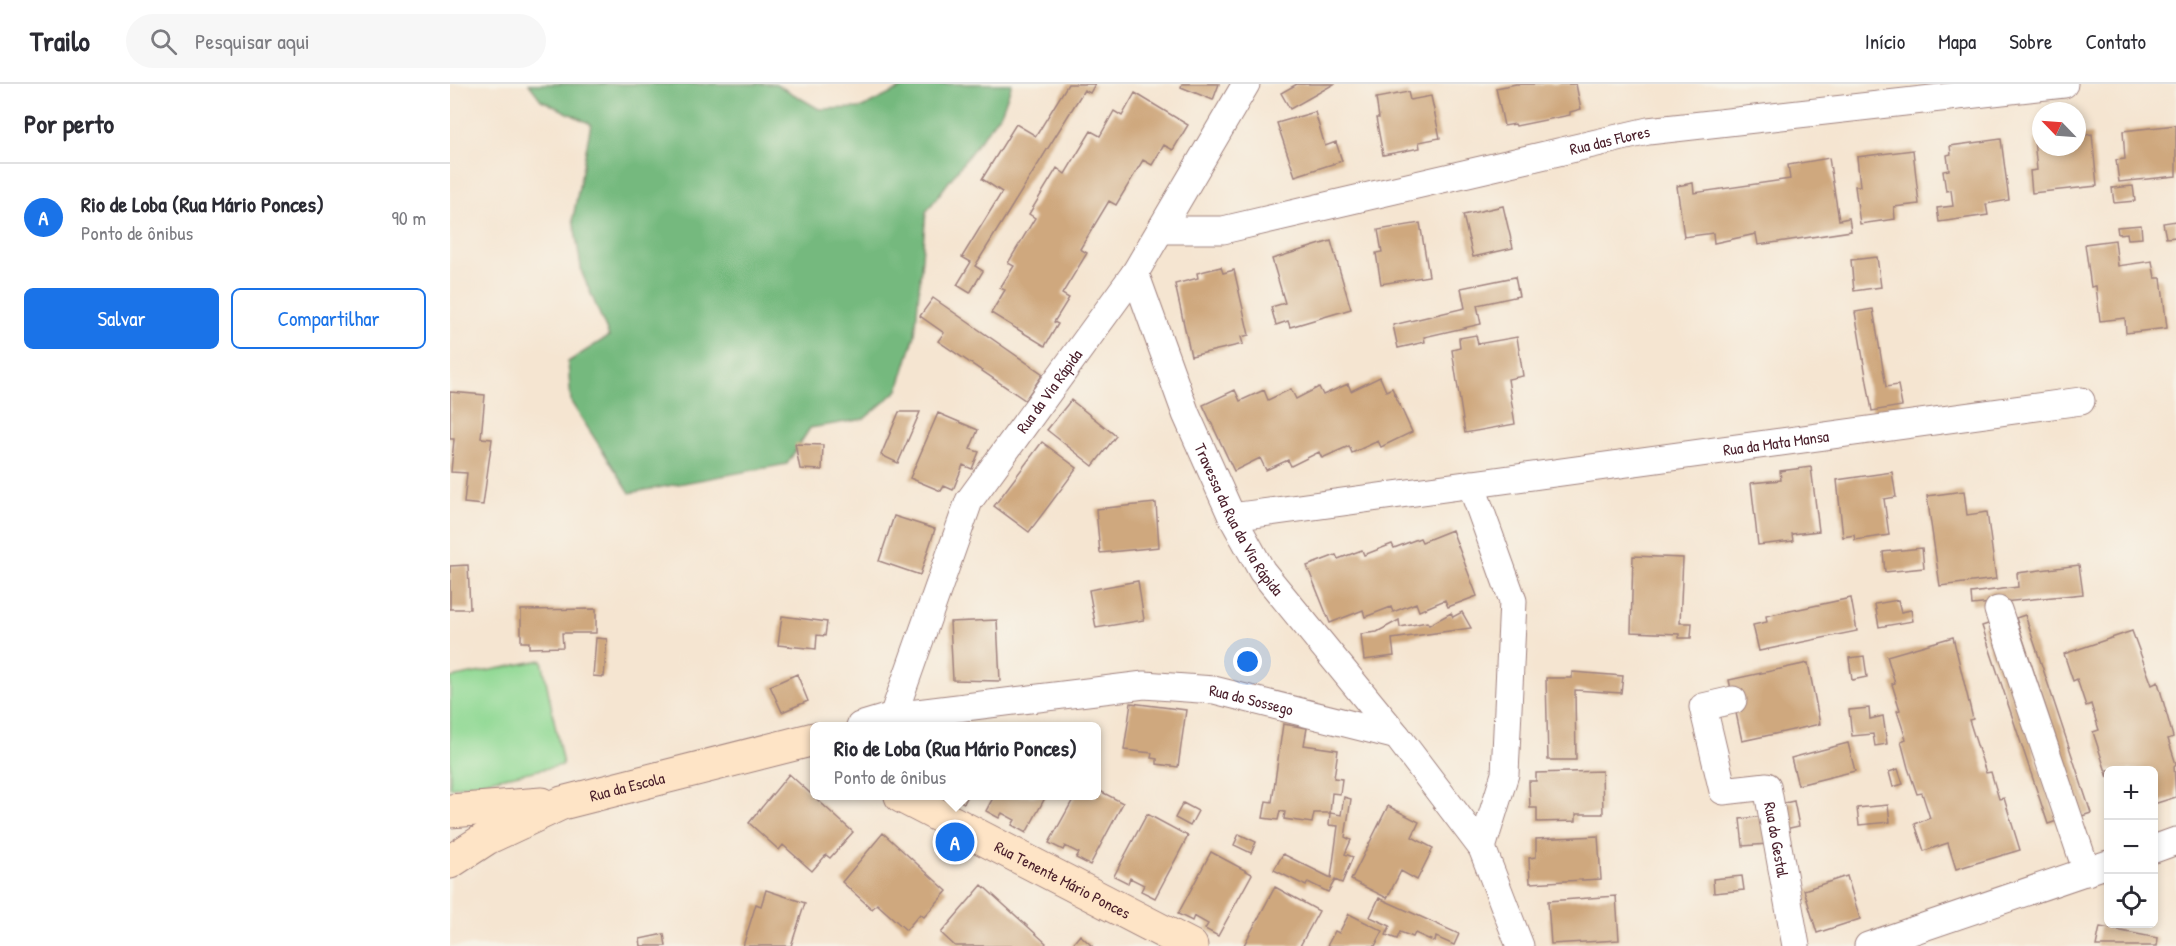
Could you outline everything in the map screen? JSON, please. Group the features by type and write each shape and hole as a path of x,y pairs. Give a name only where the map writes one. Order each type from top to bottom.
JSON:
{"street":[{"name":"Rua da Via Rápida","path":"893,717 969,501 1135,273 1246,84"},
{"name":"Rua das Flores","path":"1162,230 1223,230 1648,131 2064,84"},
{"name":"Travessa da Rua da Via Rápida","path":"1135,273 1186,414 1232,517 1262,571 1397,736"},
{"name":"Rua da Mata Mansa","path":"1232,517 2081,400"},
{"path":"1471,484 1513,601 1505,774 1482,848"},
{"path":"1868,946 2098,868 1998,610"},
{"name":"Rua do Sossego","path":"875,722 893,717 1144,685 1214,690 1397,736"},
{"name":"Rua do Gestal","path":"1733,700 1704,707 1724,791 1767,786 1796,946"},
{"path":"1397,736 1482,848 1520,946"},
{"name":"Rua da Escola","path":"471,819 562,803 810,740"},
{"name":"Rua Tenente Mário Ponces","path":"911,800 1191,946"},
{"path":"450,828 475,837 471,819"},
{"path":"450,862 471,819"},
{"path":"2158,848 2176,841"}],"green space":[{"path":"529,84 776,84 819,109 862,108 902,88 905,84 1012,84 1002,111 926,212 915,335 898,390 864,419 810,428 787,464 630,493 571,402 568,362 609,336 582,273 573,218 591,124 541,100"},
{"path":"542,660 563,765 450,788 450,678"}],"building":[{"path":"1068,84 1095,84 1090,93 1084,90 975,266 983,271 970,293 957,285 971,262 962,257 1002,192 982,179 1016,124 1036,136"},
{"path":"1182,84 1219,84 1213,100 1181,87"},
{"path":"1297,84 1334,84 1290,109 1281,93"},
{"path":"1516,84 1576,84 1581,109 1570,112 1570,115 1516,126 1515,124 1504,126 1496,88"},
{"path":"1408,92 1410,100 1431,96 1440,138 1419,142 1420,148 1383,155 1376,118 1379,118 1376,98"},
{"path":"1135,93 1188,125 1173,150 1164,145 1152,165 1143,160 1116,205 1109,201 1080,249 1087,253 1062,294 1069,298 1054,322 1058,324 1045,346 991,313 1005,290 1000,288 1014,266 1008,263 1035,218 1029,214 1057,168 1065,174 1091,131 1100,136 1114,111 1122,116"},
{"path":"1315,112 1325,146 1336,142 1342,161 1295,176 1277,123"},
{"path":"2176,125 2176,176 2119,182 2116,160 2125,159 2123,131"},
{"path":"2092,134 2097,186 2032,193 2030,171 2037,170 2036,156 2086,156 2086,135"},
{"path":"2001,139 2009,200 1986,204 1988,215 1939,222 1937,208 1953,206 1951,190 1946,191 1943,171 1949,170 1947,155 1951,154 1950,146"},
{"path":"1913,150 1919,204 1894,207 1895,219 1860,224 1855,186 1860,186 1857,157"},
{"path":"1829,158 1839,220 1849,218 1851,231 1758,245 1756,234 1714,243 1713,233 1684,237 1677,186 1693,183 1694,193 1790,179 1788,165"},
{"path":"2133,186 2135,201 2114,203 2112,188"},
{"path":"1503,206 1513,248 1473,257 1463,215"},
{"path":"2176,221 2176,237 2166,238 2163,223"},
{"path":"1420,223 1429,276 1381,284 1376,253 1382,252 1378,230"},
{"path":"2141,225 2142,238 2128,239 2127,233 2118,234 2117,227"},
{"path":"2115,240 2118,266 2152,261 2155,278 2161,278 2167,328 2126,333 2125,318 2100,321 2096,286 2091,287 2085,244"},
{"path":"1331,241 1351,309 1290,327 1288,321 1276,325 1271,307 1285,303 1272,259"},
{"path":"1877,257 1881,287 1854,291 1851,260"},
{"path":"1221,267 1223,273 1234,270 1249,335 1241,337 1243,344 1191,356 1175,284 1198,278 1197,273"},
{"path":"1515,277 1519,296 1477,305 1481,324 1424,337 1425,342 1398,348 1393,325 1465,308 1461,288"},
{"path":"933,298 1043,374 1025,400 938,341 944,333 920,316"},
{"path":"1873,309 1886,387 1898,385 1902,406 1872,411 1855,312"},
{"path":"1476,335 1478,344 1517,337 1523,376 1508,379 1515,424 1465,433 1452,350 1460,348 1459,338"},
{"path":"1380,377 1386,391 1392,388 1412,432 1381,447 1378,441 1352,453 1349,446 1322,458 1319,452 1291,466 1288,460 1266,470 1260,458 1234,471 1203,405 1235,390 1240,401 1264,390 1268,400 1291,389 1296,399 1319,387 1323,395 1348,384 1351,391"},
{"path":"450,392 485,395 481,438 492,439 483,505 464,503 467,473 451,472 454,439 450,439"},
{"path":"1071,400 1116,436 1093,466 1047,430"},
{"path":"899,412 920,412 898,463 881,455"},
{"path":"938,413 978,430 970,449 979,452 972,469 963,465 953,490 944,486 941,491 910,478"},
{"path":"1042,442 1077,468 1029,532 994,506"},
{"path":"795,444 823,445 822,470 800,469"},
{"path":"1811,467 1819,531 1792,534 1793,541 1758,545 1751,483 1781,480 1780,471"},
{"path":"1892,472 1896,497 1884,499 1889,535 1855,540 1854,535 1843,537 1837,480"},
{"path":"1964,491 1967,515 1987,512 1996,579 1940,586 1927,496"},
{"path":"1156,503 1159,547 1100,553 1096,509"},
{"path":"894,516 935,529 920,575 879,561"},
{"path":"1452,530 1477,596 1448,607 1445,600 1419,611 1416,603 1393,612 1391,607 1365,617 1363,610 1330,623 1307,566 1336,555 1338,559 1362,550 1364,555 1392,544 1394,548 1420,538 1422,542"},
{"path":"1922,548 1924,568 1885,572 1883,552"},
{"path":"1633,556 1683,558 1680,623 1692,623 1691,638 1679,638 1679,634 1631,632"},
{"path":"468,565 470,609 450,609 450,566"},
{"path":"2079,565 2083,594 1972,605 1971,593 2018,587 2017,573"},
{"path":"1138,581 1144,620 1096,628 1089,590"},
{"path":"1851,598 1857,631 1759,651 1753,625 1767,622 1766,616"},
{"path":"1898,600 1901,612 1911,610 1913,621 1879,627 1875,604"},
{"path":"596,609 596,633 562,633 563,647 529,648 529,642 521,642 521,610"},
{"path":"1462,612 1471,628 1392,639 1394,656 1364,660 1361,634 1377,632 1399,620 1400,627 1427,622 1429,625 1451,613 1453,617"},
{"path":"2025,615 2091,813 2082,816 2016,618"},
{"path":"782,616 827,622 825,636 817,635 816,649 778,645"},
{"path":"997,620 1000,681 953,680 950,622"},
{"path":"1991,623 2057,821 2048,824 1982,626"},
{"path":"2132,631 2152,685 2158,682 2173,737 2168,739 2176,764 2174,766 2176,797 2158,803 2158,766 2104,766 2093,732 2099,730 2091,704 2086,706 2077,679 2073,681 2064,654"},
{"path":"1953,637 1973,719 1969,720 1986,773 1991,772 1999,799 2004,798 2020,850 1956,869 1948,843 1924,851 1915,824 1930,818 1922,793 1917,794 1908,768 1901,741 1906,739 1897,711 1900,710 1887,656"},
{"path":"596,638 607,639 604,677 593,676"},
{"path":"1864,656 1867,677 1852,680 1849,658"},
{"path":"1808,663 1820,724 1742,741 1729,680"},
{"path":"1572,672 1623,676 1621,693 1575,690 1576,760 1548,760 1546,678 1572,678"},
{"path":"797,674 808,701 782,712 770,686"},
{"path":"1131,703 1186,710 1178,767 1157,764 1157,759 1151,758 1152,753 1124,750"},
{"path":"1869,708 1870,719 1883,716 1887,744 1875,746 1873,734 1852,736 1849,710"},
{"path":"1283,724 1307,728 1304,745 1338,750 1334,778 1342,779 1340,794 1332,793 1330,813 1314,813 1312,823 1284,819 1285,812 1280,811 1278,820 1263,818 1266,801 1272,802"},
{"path":"1848,743 1855,771 1798,785 1791,758"},
{"path":"1898,769 1903,784 1893,787 1889,772"},
{"path":"1602,771 1603,814 1576,814 1576,821 1537,822 1537,808 1530,808 1529,781 1536,781 1536,773"},
{"path":"789,774 810,793 810,800 818,800 853,832 830,858 826,855 812,871 783,845 779,850 749,823"},
{"path":"1101,792 1123,803 1090,865 1076,858 1079,853 1065,846 1063,850 1049,843 1073,800 1101,800"},
{"path":"1344,797 1351,799 1345,837 1351,840 1345,854 1353,857 1342,883 1335,880 1328,892 1308,882 1306,886 1274,870 1283,854 1331,878 1338,826 1329,825 1330,813 1341,815"},
{"path":"992,800 1044,800 1026,833 1012,825 1015,820 1002,813 999,818 986,811"},
{"path":"1794,801 1799,826 1785,829 1780,804"},
{"path":"1183,803 1198,811 1190,826 1175,818"},
{"path":"1888,805 1890,822 1859,825 1857,808"},
{"path":"1388,806 1419,822 1412,837 1433,848 1417,880 1401,871 1387,898 1351,880"},
{"path":"1147,814 1188,836 1155,898 1141,891 1144,885 1130,878 1128,883 1114,876"},
{"path":"1765,816 1767,844 1743,846 1740,819"},
{"path":"883,833 947,891 924,917 920,914 906,930 877,904 872,909 842,882"},
{"path":"1239,834 1256,842 1251,853 1234,845"},
{"path":"1598,836 1601,879 1530,883 1529,858 1536,857 1536,839"},
{"path":"1211,852 1252,874 1218,936 1205,929 1208,924 1194,916 1192,921 1178,914"},
{"path":"1742,876 1744,890 1714,893 1713,879"},
{"path":"1847,876 1860,919 1817,933 1804,890"},
{"path":"982,885 1046,943 1044,946 955,946 941,933"},
{"path":"1275,887 1319,911 1300,946 1244,945"},
{"path":"766,890 805,903 791,946 743,946 756,904 761,906"},
{"path":"1616,896 1619,940 1551,944 1548,901"},
{"path":"1379,898 1459,934 1454,945 1436,937 1435,942 1415,933 1413,937 1400,932 1397,939 1386,935 1390,926 1370,917"},
{"path":"1349,914 1383,931 1375,946 1327,946 1335,931 1339,933"},
{"path":"2100,927 2158,938 2157,946 2096,946"},
{"path":"664,934 666,946 641,946 640,939"},
{"path":"1080,935 1092,946 1071,946"}],"place":[{"name":"Rio de Loba (Rua Mário Ponces)","path":"955,842"}]}
